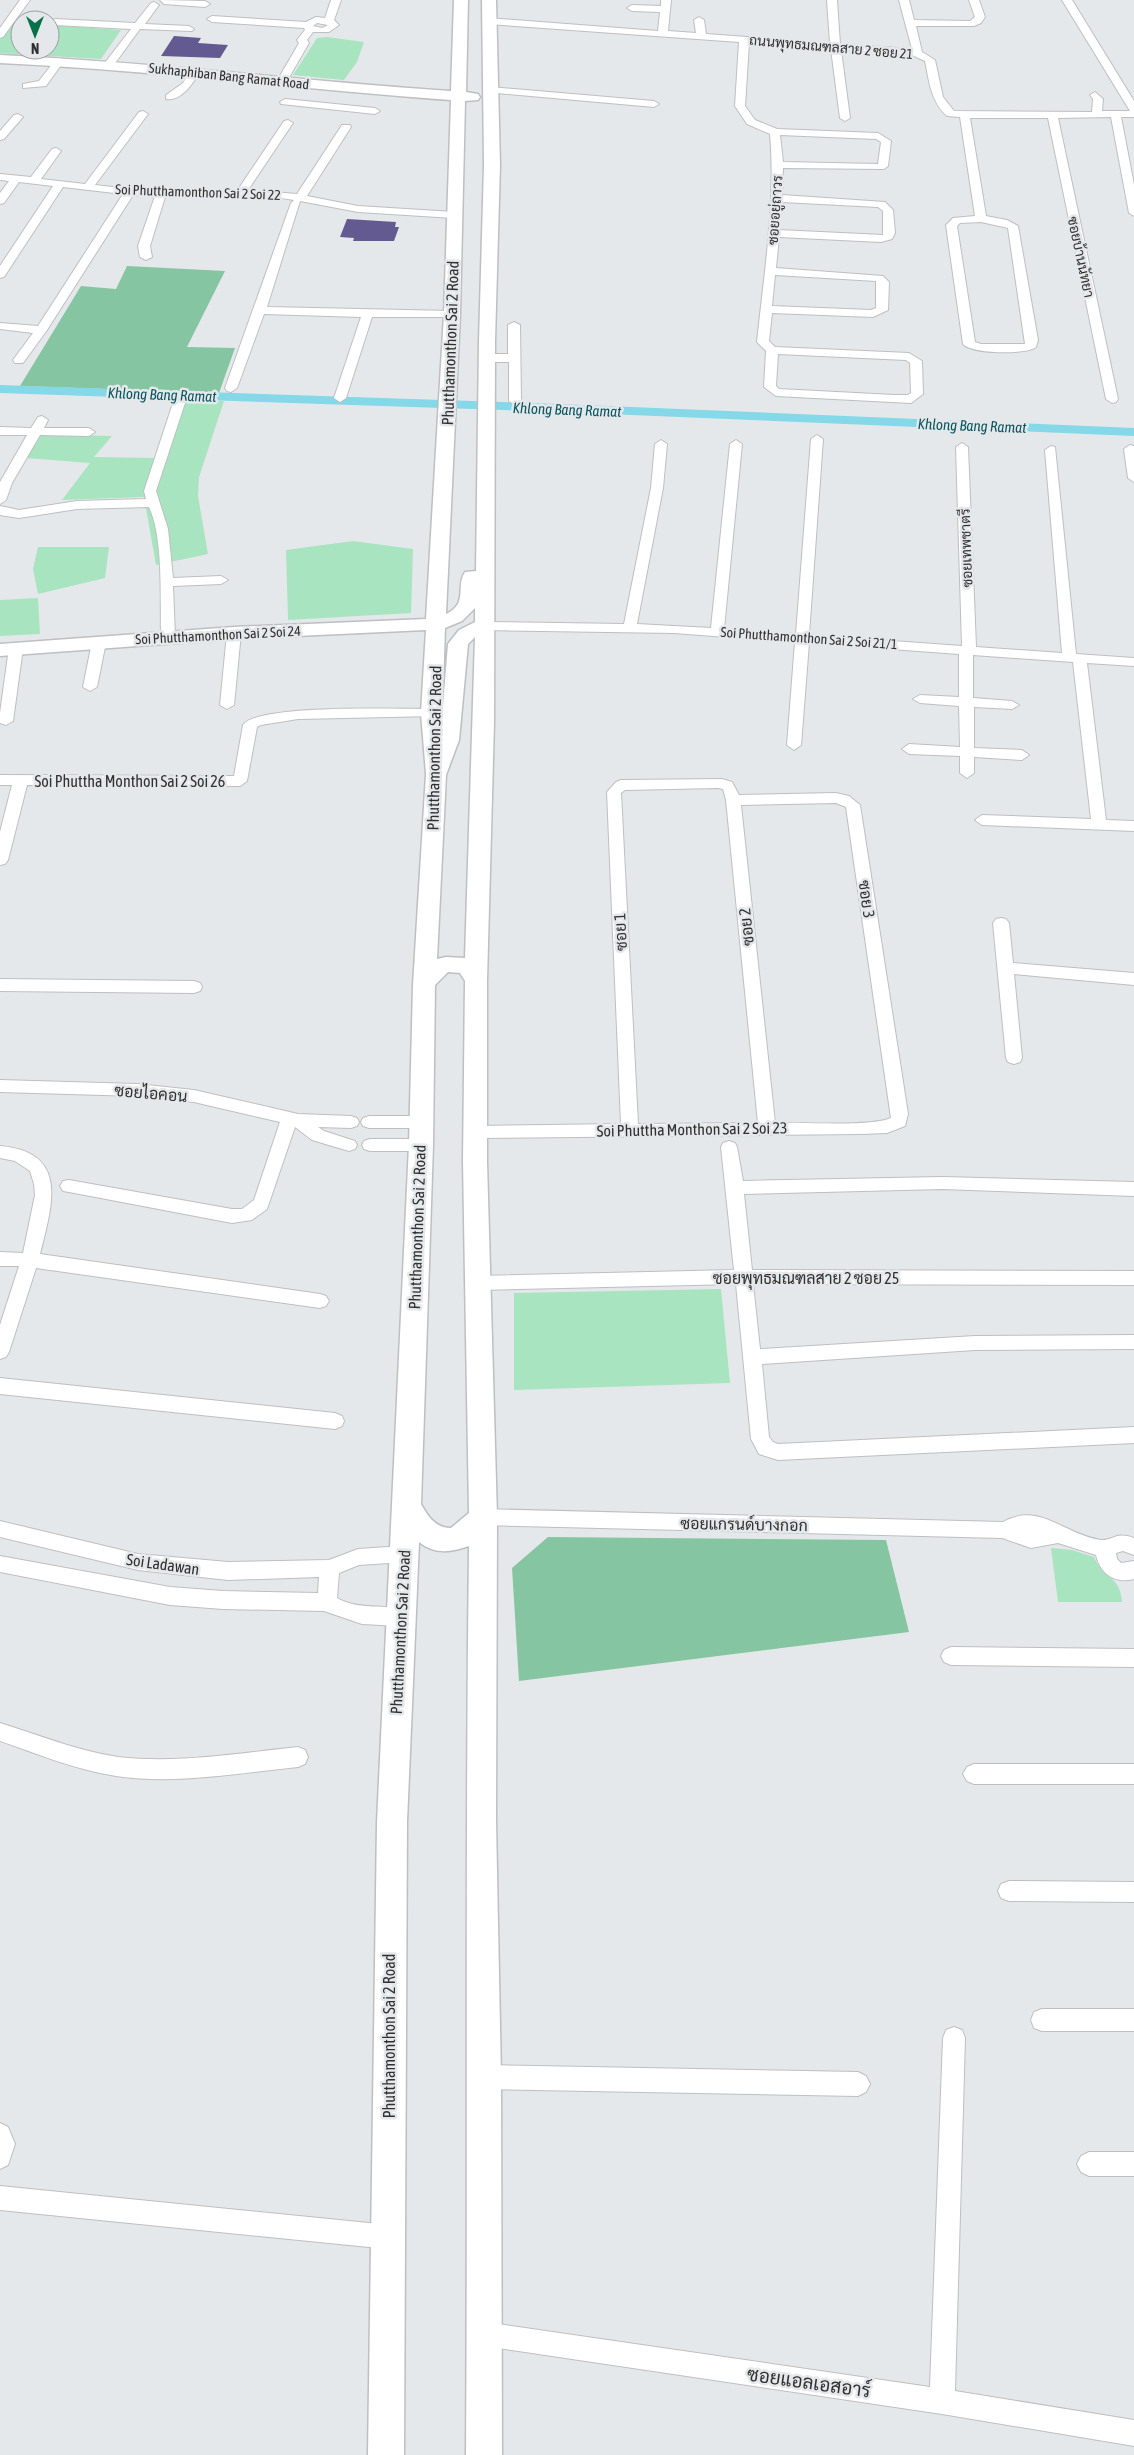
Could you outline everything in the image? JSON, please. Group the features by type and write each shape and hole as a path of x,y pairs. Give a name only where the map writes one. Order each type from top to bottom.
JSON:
{"main road":[{"name":"Phutthamonthon Sai 2 Road","path":"386,2455 389,2236 388,2068 392,1822 400,1617 407,1505 421,1134 424,985 436,774 432,713 452,314 455,155 461,46 461,0"},
{"path":"475,353 487,341 490,154 489,0"},
{"path":"461,46 465,50 474,52 483,50 488,44"},
{"name":"Sukhaphiban Bang Ramat Road","path":"0,59 109,64 325,86 457,96 490,94"},
{"path":"455,155 464,146 473,144 480,146 490,154"},
{"path":"450,340 475,353 487,394 484,723 476,981 475,1132 482,1517 481,1820 485,2077 484,2455"},
{"path":"437,624 458,616 467,608 471,595 477,515 485,501"},
{"name":"Soi Phutthamonthon Sai 2 Soi 24","path":"8,649 234,633 437,624"},
{"path":"436,774 447,753 450,737 458,644 461,637 466,633 484,626"},
{"path":"424,985 435,969 450,963 468,966 476,981"},
{"path":"407,1505 420,1529 430,1537 441,1540 464,1536 475,1527 482,1517"}],"street":[{"path":"0,35 26,0"},
{"path":"329,21 336,0"},
{"path":"832,0 845,118"},
{"path":"904,0 918,54"},
{"path":"910,23 971,24 978,21 980,17 974,0"},
{"path":"1067,0 1134,109"},
{"path":"109,64 138,27 163,1 205,4"},
{"path":"632,8 666,4 663,34"},
{"path":"212,19 314,28 333,27 333,23 316,20 314,28 311,41 304,43 282,81"},
{"path":"699,20 701,37"},
{"name":"ถนนพุทธมณฑลสาย 2 ซอย 21","path":"488,21 918,54 930,60 943,109 951,114 965,116 1134,114"},
{"path":"60,22 189,30"},
{"path":"744,40 740,106 751,122 775,132 878,136 886,141 884,166 880,167 778,165"},
{"path":"27,86 42,84 59,61"},
{"path":"170,97 187,85 195,72"},
{"path":"313,104 325,86"},
{"path":"347,108 359,89"},
{"path":"490,94 654,104"},
{"path":"1095,95 1098,99 1096,105 1097,114"},
{"path":"285,102 375,111"},
{"path":"88,187 143,114"},
{"path":"1115,114 1134,213"},
{"name":"ซอยบ้านนัทยา","path":"1052,115 1112,399"},
{"path":"965,116 981,219"},
{"path":"0,137 18,117"},
{"path":"240,194 288,123"},
{"path":"231,388 299,200 346,127"},
{"name":"ซอยอยู่ถาวร","path":"772,350 770,386 776,392 911,398 917,394 916,364 913,358 772,350 762,342 777,198 778,165 775,132"},
{"path":"34,181 56,151"},
{"name":"Soi Phutthamonthon Sai 2 Soi 22","path":"0,177 130,192 256,193 358,209 454,215"},
{"path":"0,201 16,179"},
{"path":"0,275 60,184"},
{"path":"19,360 41,330 130,192"},
{"path":"146,257 144,246 161,193"},
{"path":"773,233 881,239 888,237 889,233 888,210 881,204 777,198"},
{"path":"981,219 1002,222 1013,226 1032,340 1032,345 1028,348 980,348 969,344 951,225 957,220 981,219"},
{"path":"766,309 873,314 882,310 883,282 880,278 770,271"},
{"path":"260,310 331,315 368,313 452,314"},
{"path":"340,398 360,332 368,313"},
{"path":"514,324 515,401"},
{"path":"0,326 41,330"},
{"path":"475,353 515,358"},
{"path":"168,637 159,514 152,504 150,491 179,403"},
{"path":"0,500 6,483 42,420"},
{"path":"0,431 36,433 89,432"},
{"path":"794,745 817,439"},
{"path":"630,627 655,504 661,444"},
{"path":"717,631 736,444"},
{"name":"ซอยเทพชาตรี","path":"962,447 968,649 967,773"},
{"path":"1130,449 1134,478"},
{"path":"1051,450 1074,657 1099,824"},
{"path":"0,465 16,466"},
{"path":"0,510 9,514 82,505 152,504"},
{"path":"165,582 221,580"},
{"name":"Soi Phutthamonthon Sai 2 Soi 21/1","path":"484,626 630,627 717,631 1134,662"},
{"path":"227,705 234,633"},
{"path":"90,687 99,642"},
{"path":"6,721 8,649"},
{"path":"920,699 1012,704"},
{"name":"Soi Phuttha Monthon Sai 2 Soi 26","path":"0,780 240,781 250,725 258,721 298,715 432,713"},
{"path":"909,749 1022,755"},
{"name":"Soi Phuttha Monthon Sai 2 Soi 26","path":"0,860 21,780"},
{"name":"ซอย 1","path":"630,1130 614,792 620,785 723,783 730,787 733,800"},
{"name":"ซอย 3","path":"733,800 836,798 844,799 853,805 900,1114"},
{"name":"ซอย 2","path":"733,800 767,1128"},
{"path":"982,820 1134,826"},
{"path":"1001,923 1014,1058"},
{"path":"1006,968 1134,979"},
{"path":"0,985 194,987"},
{"name":"ซอยไอคอน","path":"0,1086 137,1090 194,1096 294,1119 351,1122"},
{"name":"Soi Phuttha Monthon Sai 2 Soi 23","path":"475,1132 888,1127 899,1122 900,1114"},
{"path":"69,1186 232,1216 246,1215 260,1204 294,1119"},
{"name":"ซอยไอคอน","path":"294,1119 318,1136 349,1145"},
{"path":"369,1122 421,1134"},
{"path":"370,1145 421,1134"},
{"path":"729,1147 754,1357 760,1439 766,1448 778,1452 1134,1435"},
{"path":"0,1152 15,1153 34,1163 42,1177 44,1196 31,1260 0,1352"},
{"path":"735,1188 942,1183 1134,1190"},
{"path":"0,1259 31,1260 320,1301"},
{"name":"ซอยพุทธมณฑลสาย 2 ซอย 25","path":"478,1283 744,1277 1134,1278"},
{"path":"754,1357 975,1343 1134,1342"},
{"path":"0,1386 335,1421"},
{"name":"ซอยแกรนด์บางกอก","path":"482,1517 1005,1530 1016,1537 1031,1541 1042,1541 1058,1535 1106,1550"},
{"name":"Soi Ladawan","path":"0,1529 102,1554 186,1568 228,1572 330,1568 358,1557 404,1554"},
{"path":"1134,1547 1126,1542 1118,1542 1106,1550 1107,1563 1114,1569 1128,1572 1134,1571"},
{"name":"Soi Ladawan","path":"0,1564 170,1596 223,1600 327,1602 340,1610 355,1614 371,1617 400,1617"},
{"path":"327,1602 330,1568"},
{"path":"951,1656 1134,1658"},
{"path":"0,1732 102,1764 132,1768 158,1769 298,1757"},
{"path":"974,1774 1134,1774"},
{"path":"1009,1891 1134,1892"},
{"path":"1042,2020 1134,2020"},
{"path":"942,2401 954,2038"},
{"path":"485,2077 858,2084"},
{"path":"0,2135 2,2144 0,2157"},
{"path":"1090,2164 1134,2164"},
{"path":"0,2198 389,2236"},
{"name":"ซอยแอลเอสอาร์","path":"484,2334 942,2401 1134,2433"}],"green space":[{"path":"10,25 10,54 0,53 0,40"},
{"path":"60,26 121,30 101,59 60,57"},
{"path":"327,37 364,42 357,62 344,80 293,75 317,38"},
{"path":"127,266 225,271 187,347 235,348 219,393 20,386 81,286 116,289"},
{"path":"175,401 224,401 199,477 198,496 208,554 156,565 144,497 62,500 90,463 26,458 40,434 112,436 94,457 156,458"},
{"path":"353,541 413,549 411,613 288,620 286,550"},
{"path":"38,547 109,547 105,578 38,594 33,569"},
{"path":"38,598 40,634 0,636 0,600"},
{"path":"721,1289 730,1383 514,1390 514,1293"},
{"path":"548,1537 886,1540 909,1632 519,1681 512,1568"},
{"path":"1051,1548 1072,1550 1094,1557 1102,1570 1115,1582 1121,1593 1122,1602 1058,1602"}],"building":[{"path":"174,36 201,38 198,43 228,45 220,58 161,56"},
{"path":"347,219 396,222 395,227 399,227 394,241 353,241 354,238 340,237"}],"waterway":[{"name":"Khlong Bang Ramat","path":"0,389 559,408 1134,432"}]}
